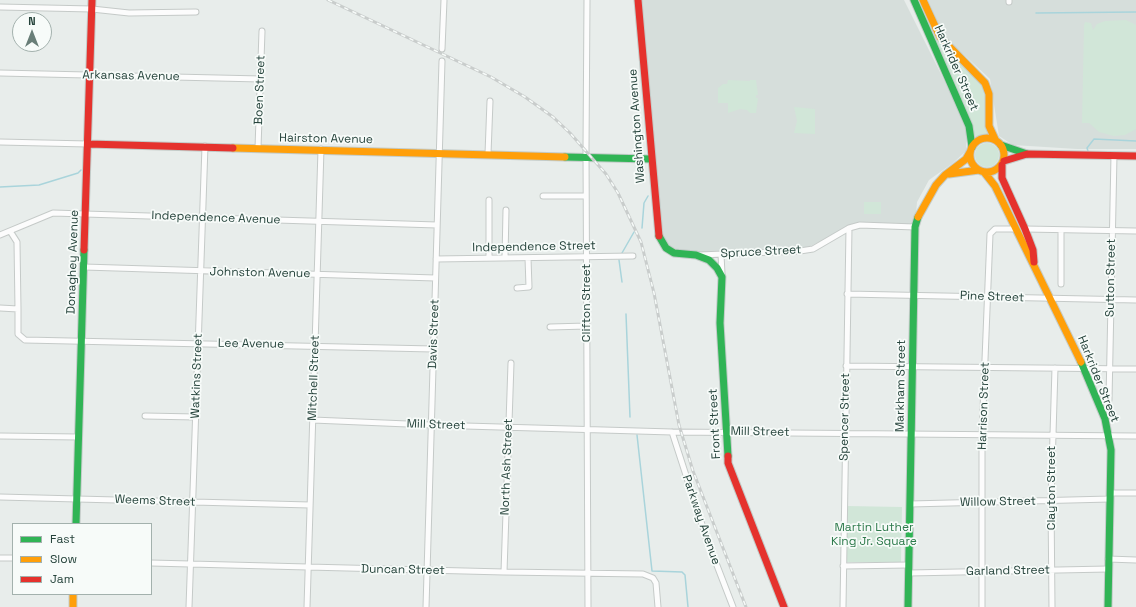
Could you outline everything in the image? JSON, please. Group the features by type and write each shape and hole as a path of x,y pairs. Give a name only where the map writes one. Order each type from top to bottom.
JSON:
{"street":[{"name":"Donaghey Avenue","path":"76,523 92,0"},
{"path":"442,49 444,0"},
{"name":"Clifton Street","path":"587,0 586,257 588,607"},
{"name":"Washington Avenue","path":"638,0 650,159 658,234 666,248 684,255 696,255"},
{"name":"Harkrider Street","path":"914,0 969,126 972,139 971,149"},
{"name":"Harkrider Street","path":"923,0 940,37 985,83 989,94 989,126 998,142"},
{"path":"0,7 92,9 129,13 196,12"},
{"name":"Boen Street","path":"258,148 262,31"},
{"name":"Davis Street","path":"426,607 442,61"},
{"name":"Arkansas Avenue","path":"0,73 261,79"},
{"path":"488,154 490,101"},
{"path":"981,171 972,163 971,149 977,141 983,138 998,142 1027,154"},
{"name":"Hairston Avenue","path":"0,142 439,152 650,159"},
{"path":"998,142 1005,154 1003,163"},
{"name":"Watkins Street","path":"189,607 205,146"},
{"name":"Markham Street","path":"908,607 915,227 919,213 926,199 945,175 966,159 971,149"},
{"name":"Mitchell Street","path":"307,607 321,150"},
{"path":"945,175 964,170 993,172 1008,159 1027,154 1136,156"},
{"name":"Sutton Street","path":"1109,400 1114,156"},
{"name":"Harkrider Street","path":"1003,163 1002,178 1025,229 1032,250 1034,262"},
{"name":"Harkrider Street","path":"981,171 995,186 1026,252 1034,262 1084,368 1105,419 1111,468 1108,607"},
{"path":"543,196 586,196"},
{"path":"489,200 489,258"},
{"path":"505,258 506,210"},
{"name":"Independence Avenue","path":"0,234 53,214 437,225"},
{"name":"Spruce Street","path":"696,255 800,251 813,249 849,228 860,225 915,227"},
{"name":"Spencer Street","path":"842,607 844,566 844,433 849,228"},
{"name":"Harrison Street","path":"982,607 982,435 989,297 990,232 996,229 1016,229"},
{"path":"1025,229 1136,231"},
{"path":"1061,230 1061,284"},
{"name":"Lee Avenue","path":"10,231 17,242 18,334 25,340 81,340 433,349"},
{"name":"Front Street","path":"721,254 722,277 720,295 720,323 725,432 728,463 784,607"},
{"path":"696,255 714,264 722,277"},
{"name":"Independence Street","path":"436,259 633,256"},
{"path":"518,288 529,287 528,258"},
{"name":"Johnston Avenue","path":"84,267 436,278"},
{"name":"Pine Street","path":"847,294 1136,300"},
{"path":"0,308 18,309"},
{"path":"550,327 587,326"},
{"name":"North Ash Street","path":"504,572 511,362"},
{"path":"846,366 1084,368 1136,370"},
{"name":"Clayton Street","path":"1052,607 1051,501 1055,368"},
{"path":"144,416 196,417"},
{"name":"Mill Street","path":"313,420 508,428 672,432 1136,436"},
{"name":"Parkway Avenue","path":"672,432 704,529 733,607"},
{"path":"0,436 79,437"},
{"name":"Willow Street","path":"910,504 1051,501 1136,493"},
{"name":"Weems Street","path":"0,497 310,505"},
{"path":"0,558 12,558"},
{"path":"1108,559 1136,560"},
{"name":"Duncan Street","path":"152,563 308,568 643,574 653,578 658,590 658,607"},
{"path":"844,566 909,565"},
{"name":"Garland Street","path":"909,574 1108,569"},
{"path":"72,607 73,595"}],"shaded area":[{"path":"641,0 904,0 967,126 966,151 953,163 929,180 917,202 915,227 849,228 800,251 684,255 666,248 655,223"},
{"path":"928,0 1136,0 1136,149 1077,149 1013,145 999,136 990,79 944,36"}],"green space":[{"path":"916,0 920,0 936,37 980,81 986,94 986,126 988,135 976,138"},
{"path":"1126,20 1136,25 1136,129 1125,135 1114,136 1099,132 1089,123 1082,123 1084,25 1085,22 1091,23 1093,30 1097,24 1105,21"},
{"path":"728,80 756,80 758,95 756,95 756,98 758,98 756,113 750,113 747,110 740,109 728,113 728,103 718,103 718,88 723,84 727,84"},
{"path":"794,107 815,109 815,134 794,133 797,121"},
{"path":"987,143 992,144 998,150 998,160 992,166 987,167 982,166 976,160 975,155 976,150 982,144"},
{"path":"864,202 881,202 881,214 864,214"},
{"name":"Martin Luther King Jr. Square","path":"847,506 902,507 901,562 847,562"}],"waterway":[{"path":"1036,13 1136,12"},
{"path":"1088,151 1087,148 1094,139 1136,141"},
{"path":"0,187 39,185 78,173 81,170"},
{"path":"642,228 644,203 648,196"},
{"path":"622,253 634,232"},
{"path":"619,260 622,282"},
{"path":"626,314 630,417"},
{"path":"637,435 652,571 682,572 685,575 688,607"}],"railway":[{"path":"328,0 491,77 525,97 553,117 570,133 606,174 618,193 641,242 654,293 679,425 693,471 746,607"}],"traffic: fast":[{"path":"914,0 969,126 972,147"},
{"path":"1001,145 1027,154"},
{"path":"565,157 651,159"},
{"path":"908,607 915,227 918,217"},
{"path":"659,236 666,248 674,253 696,255 709,260 717,268 722,277 720,323 728,456"},
{"path":"76,523 84,250"},
{"path":"1081,362 1105,419 1111,450 1108,607"}],"traffic: slow":[{"path":"923,0 940,37 985,83 989,94 989,126 995,139"},
{"path":"984,138 990,138 994,139 1001,145 1004,155 1003,162 997,169 990,172 984,172 980,171 973,165 970,158 970,152 971,148 977,141 984,138"},
{"path":"233,148 565,157"},
{"path":"918,217 936,185 945,175 966,159 970,152"},
{"path":"949,174 979,170"},
{"path":"984,172 995,186 1081,362"},
{"path":"73,595 73,607"}],"traffic: jam":[{"path":"84,250 92,0"},
{"path":"638,0 659,236"},
{"path":"88,144 233,148"},
{"path":"1004,161 1027,154 1136,156"},
{"path":"1002,165 1002,178 1025,229 1033,250 1034,262"},
{"path":"728,456 728,463 784,607"}]}
